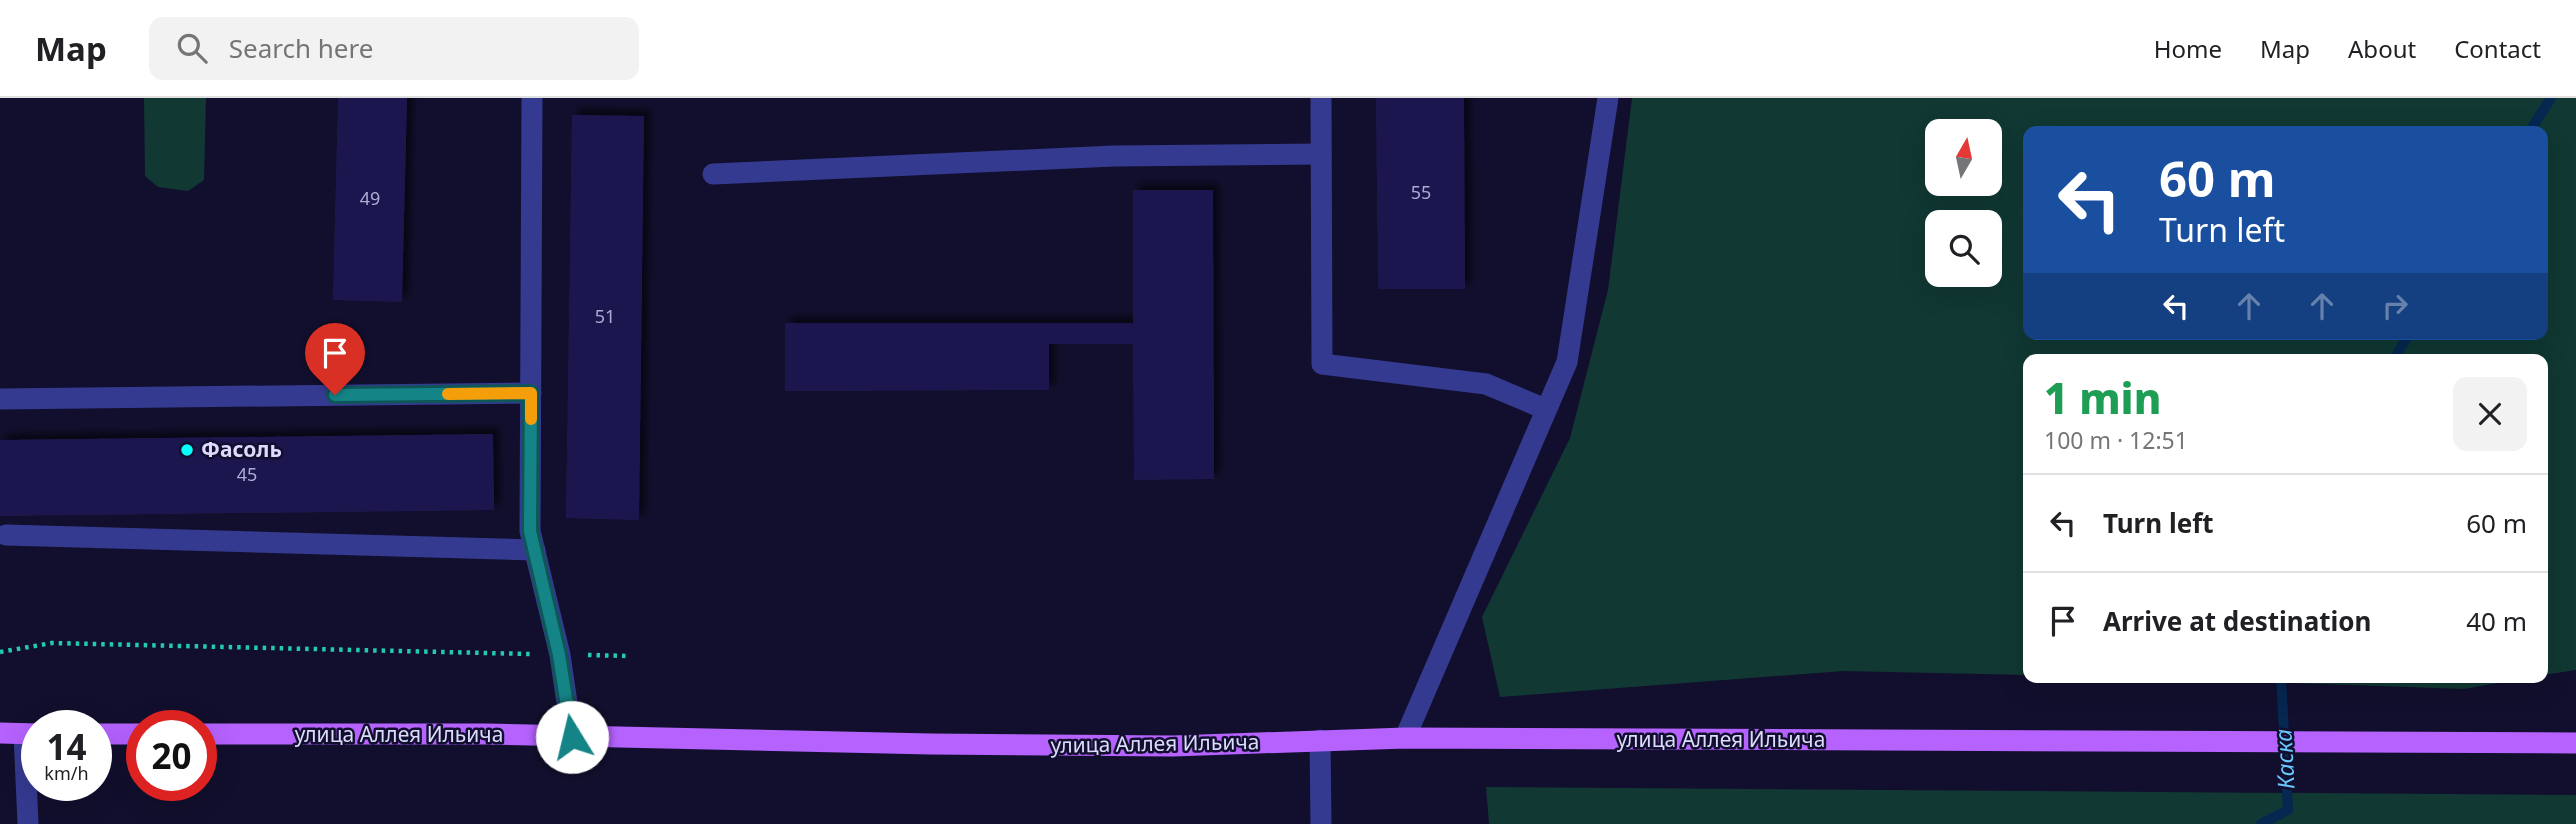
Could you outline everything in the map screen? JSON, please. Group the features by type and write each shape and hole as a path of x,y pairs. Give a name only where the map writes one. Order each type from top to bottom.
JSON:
{"main road":[{"path":"0,733 21,734"},
{"name":"улица Аллея Ильича","path":"217,734 485,734 1160,746 1405,738 2576,743"}],"street":[{"path":"532,98 530,531 559,655 572,737"},
{"path":"1321,98 1322,363 1486,384 1545,409"},
{"path":"1405,738 1567,362 1608,98"},
{"path":"713,174 1114,156 1321,154"},
{"path":"0,399 531,393"},
{"path":"6,535 535,550"},
{"path":"1320,740 1321,824"},
{"path":"28,824 29,801"}],"path":[{"path":"0,652 52,643 630,656"}],"green space":[{"path":"144,98 206,98 204,180 188,191 158,187 145,176"},
{"path":"1632,98 2576,98 2576,670 2548,674 2548,354 2023,354 2023,675 1843,671 1500,697 1482,617 1570,438 1608,290"},
{"path":"2296,683 2498,683 2464,689"},
{"path":"1486,787 2576,795 2576,824 1489,824"}],"building":[{"path":"338,98 407,98 402,302 333,300"},
{"path":"1376,98 1464,98 1465,289 1378,289"},
{"path":"572,115 644,116 639,520 566,518"},
{"path":"1133,190 1213,190 1214,479 1134,480 1133,344 1049,344 1049,390 785,391 785,323 1133,323"},
{"path":"493,434 494,510 0,516 0,440"}],"waterway":[{"name":"Каска","path":"2533,126 2551,98"},
{"name":"Каска","path":"2397,354 2405,340"},
{"name":"Каска","path":"2261,824 2288,810 2281,683"}],"slow traffic":[{"path":"448,394 531,393 531,419"}],"place":[{"name":"Фасоль","path":"187,450"}],"route":[{"path":"335,395 531,393 530,531 559,655 572,737"}]}
